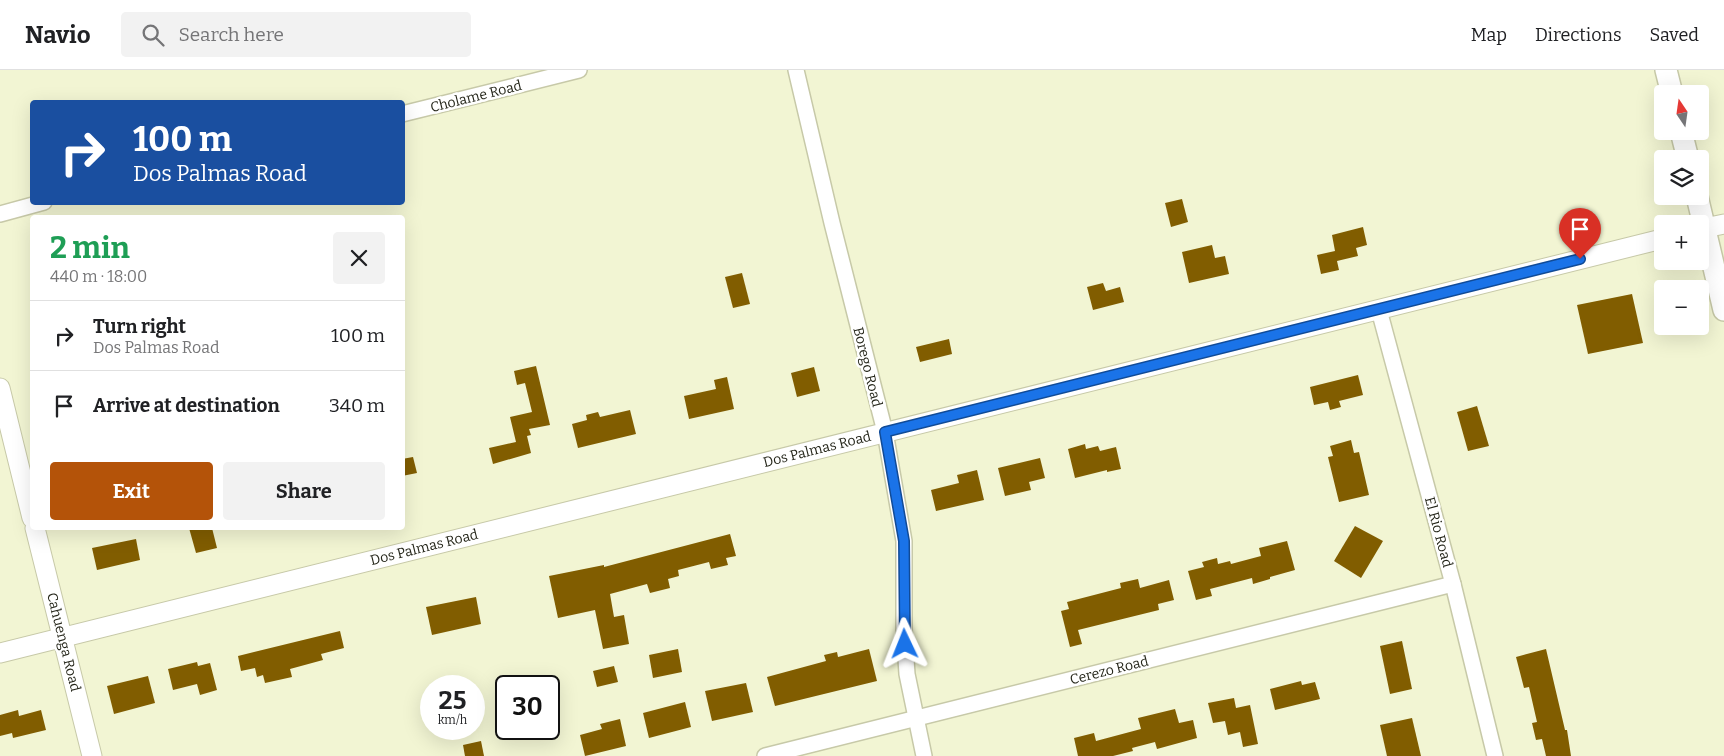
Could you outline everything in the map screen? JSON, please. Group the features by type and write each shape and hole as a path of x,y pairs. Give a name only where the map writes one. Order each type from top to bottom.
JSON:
{"main road":[{"path":"1666,70 1670,85"},
{"path":"1701,205 1710,227 1724,310"}],"street":[{"name":"Cholame Road","path":"405,113 579,70"},
{"name":"Borego Road","path":"796,70 832,223 885,432 904,541 906,674 924,756"},
{"path":"0,214 33,205"},
{"name":"Dos Palmas Road","path":"0,653 1654,241"},
{"name":"El Rio Road","path":"1379,310 1453,584 1495,756"},
{"path":"0,388 30,510"},
{"name":"Cahuenga Road","path":"36,530 92,756"},
{"name":"Cerezo Road","path":"765,756 1453,584"}],"building":[{"path":"1182,199 1188,222 1171,227 1165,203"},
{"path":"1363,227 1367,245 1356,248 1358,256 1337,261 1339,270 1321,274 1317,255 1335,251 1332,235"},
{"path":"1212,245 1215,258 1225,256 1229,274 1189,283 1182,252"},
{"path":"742,273 750,304 733,308 725,277"},
{"path":"1103,283 1106,291 1120,287 1124,302 1093,310 1087,287"},
{"path":"1632,294 1643,343 1588,354 1577,305"},
{"path":"949,339 952,354 920,362 916,347"},
{"path":"536,366 550,425 529,429 531,435 527,436 531,453 493,464 489,448 516,442 510,417 532,412 525,383 517,385 514,371"},
{"path":"814,367 820,391 797,397 791,373"},
{"path":"1358,375 1363,395 1339,401 1341,407 1330,410 1328,402 1314,405 1310,387"},
{"path":"727,377 734,409 689,419 684,396 716,389 714,380"},
{"path":"1477,406 1489,446 1468,451 1457,412"},
{"path":"630,410 636,434 578,448 572,424 587,420 586,415 598,412 600,417"},
{"path":"1351,440 1354,453 1359,452 1369,495 1339,502 1328,457 1333,456 1330,446"},
{"path":"1085,444 1086,449 1098,446 1100,451 1116,447 1121,469 1107,472 1107,470 1075,478 1068,449"},
{"path":"413,457 417,473 405,475 405,458"},
{"path":"1040,458 1045,478 1029,482 1031,490 1005,496 998,468"},
{"path":"977,470 984,500 936,511 931,490 959,483 957,475"},
{"path":"1355,526 1383,541 1361,578 1334,561"},
{"path":"190,530 212,530 217,548 196,553"},
{"path":"730,534 736,556 726,558 728,565 711,569 709,562 678,570 679,576 668,579 670,588 650,593 647,584 610,594 614,617 624,615 629,644 603,649 595,610 558,618 549,576 604,565 604,567"},
{"path":"136,539 140,560 97,570 92,548"},
{"path":"1287,541 1295,570 1253,584 1252,578 1210,589 1212,596 1196,600 1188,571 1204,567 1202,562 1217,558 1218,564 1230,561 1231,564 1261,556 1259,548"},
{"path":"1138,579 1140,588 1169,580 1174,600 1158,604 1159,610 1078,630 1082,644 1070,647 1061,611 1069,609 1067,602 1121,588 1120,583"},
{"path":"476,597 481,624 432,635 426,607"},
{"path":"340,631 344,648 321,654 323,660 290,669 292,677 265,683 263,675 257,677 255,668 241,671 238,656"},
{"path":"1402,641 1412,689 1390,694 1380,646"},
{"path":"678,649 682,672 653,678 649,655"},
{"path":"869,649 877,681 775,706 767,677 826,661 824,655 837,652 838,657"},
{"path":"1546,649 1565,730 1567,730 1571,756 1546,756 1542,739 1536,740 1532,723 1537,722 1529,687 1524,688 1516,657"},
{"path":"197,662 198,666 210,663 217,690 200,695 197,684 173,690 168,669"},
{"path":"614,666 618,682 597,687 593,671"},
{"path":"148,676 155,703 114,714 107,686"},
{"path":"1301,681 1302,685 1315,682 1320,699 1275,710 1270,689"},
{"path":"746,683 753,712 712,721 705,691"},
{"path":"1234,698 1236,708 1250,705 1258,744 1243,747 1240,732 1228,735 1225,721 1213,723 1208,703"},
{"path":"685,702 691,727 649,738 643,713"},
{"path":"1175,709 1179,723 1193,720 1197,738 1157,749 1155,742 1132,748 1133,751 1113,756 1078,756 1074,738 1094,733 1096,741 1141,729 1138,718"},
{"path":"18,710 19,716 41,710 46,730 13,738 12,733 0,736 0,715"},
{"path":"1412,718 1421,756 1387,756 1380,725"},
{"path":"620,719 626,746 585,756 580,735 602,729 600,724"},
{"path":"481,741 484,756 465,756 463,745"}],"route":[{"path":"905,644 904,541 885,432 1580,259"}]}
